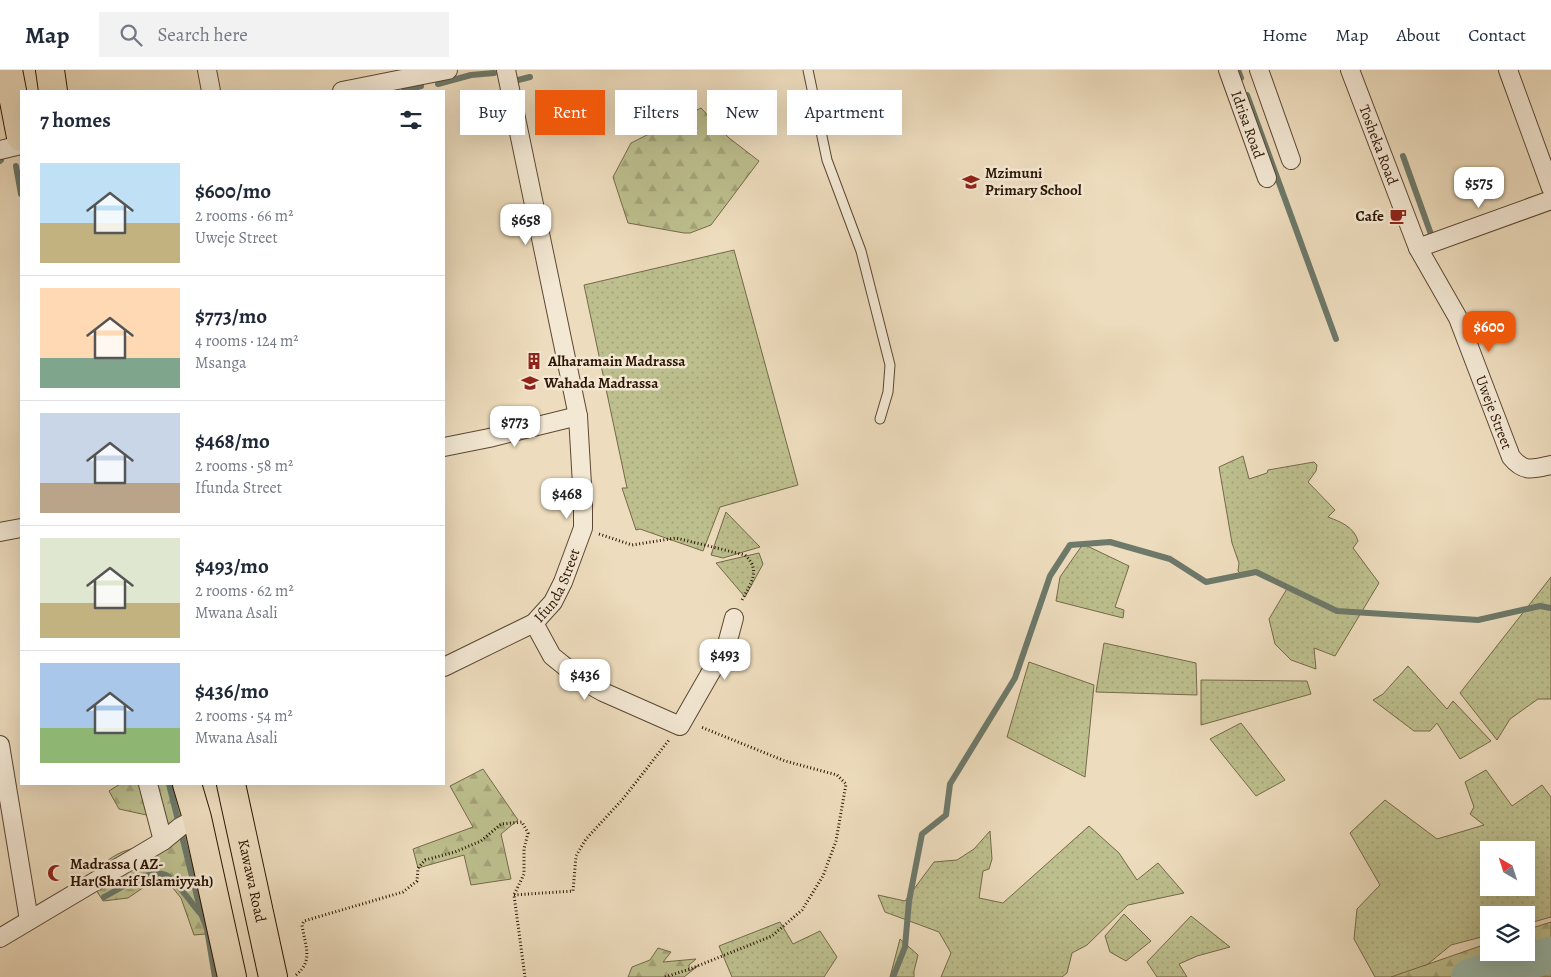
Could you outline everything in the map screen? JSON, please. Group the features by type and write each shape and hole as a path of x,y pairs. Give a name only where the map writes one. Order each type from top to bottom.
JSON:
{"main road":[{"path":"8,70 20,131"},
{"path":"50,70 53,90"},
{"path":"187,785 197,818 232,977"},
{"name":"Kawawa Road","path":"231,785 273,977"}],"street":[{"path":"207,70 211,90"},
{"path":"347,90 448,70"},
{"name":"Ifunda Street","path":"445,667 534,623 553,602 563,582 583,528 578,416 506,70"},
{"name":"Tosheka Road","path":"1350,70 1418,248"},
{"path":"1508,70 1551,188"},
{"path":"1231,78 1260,74 1291,160"},
{"name":"Idrisa Road","path":"1231,78 1267,178"},
{"path":"0,150 20,145"},
{"path":"1418,248 1551,200"},
{"name":"Uweje Street","path":"1418,248 1458,318 1511,457 1517,465 1529,470 1551,465"},
{"path":"445,447 578,416"},
{"path":"0,532 20,528"},
{"path":"534,623 552,656 583,681 603,692 682,723 727,644 734,618"},
{"path":"0,745 29,920"},
{"path":"148,785 163,841"},
{"path":"0,938 163,841 180,827 197,818"}],"lane":[{"path":"808,70 828,160 861,251 890,365 888,392 880,419"}],"path":[{"path":"583,528 632,545 676,538 745,555 753,562 754,573 734,618"},
{"path":"514,895 573,892 576,856 581,848 644,773 682,723 785,761 837,775 846,784 836,841 822,876 802,910 772,936 666,977"},
{"path":"294,977 307,964 308,958 302,925 304,921 403,892 417,881 418,868 425,860 455,852 481,841 501,824 522,822 528,833 524,849 524,874 514,895 526,977"}],"green space":[{"path":"701,108 707,114 707,135 726,135 759,161 711,225 690,233 684,233 628,223 613,177 631,143 647,135 697,135 697,110"},
{"path":"734,250 798,485 720,507 703,551 640,529 636,530 622,488 627,488 584,285"},
{"path":"1243,456 1249,479 1267,473 1268,470 1314,462 1317,465 1316,471 1308,482 1335,510 1328,517 1342,523 1356,536 1358,541 1353,548 1379,583 1335,656 1314,648 1316,669 1291,660 1275,644 1269,619 1288,587 1258,571 1241,574 1238,571 1239,563 1232,543 1219,467"},
{"path":"726,512 760,547 723,558 711,555"},
{"path":"1083,544 1129,566 1115,607 1124,610 1123,618 1056,601 1060,577"},
{"path":"759,553 763,564 745,597 716,563"},
{"path":"1551,577 1551,699 1538,699 1510,719 1497,740 1460,693"},
{"path":"1104,643 1196,663 1197,695 1096,692"},
{"path":"1029,662 1094,685 1085,777 1007,737"},
{"path":"1408,666 1447,709 1453,701 1491,741 1460,759 1437,723 1430,731 1414,731 1373,700 1383,694"},
{"path":"1201,680 1307,681 1311,694 1201,725"},
{"path":"1241,723 1285,780 1256,796 1210,739"},
{"path":"483,769 518,820 501,834 511,879 471,885 464,855 418,868 413,849 473,827 450,786"},
{"path":"1486,770 1512,806 1542,785 1551,797 1551,917 1535,921 1535,906 1480,906 1480,937 1451,945 1412,977 1375,977 1354,939 1357,909 1380,885 1350,833 1385,800 1437,839 1484,825 1470,814 1474,807 1465,782"},
{"path":"118,785 152,785 154,793 158,785 172,785 182,799 199,873 197,896 212,924 205,934 194,935 181,898 172,887 150,883 128,898 103,901 88,877 117,854 142,847 152,847 153,835 151,816 119,809 109,791"},
{"path":"1089,826 1119,853 1137,880 1158,863 1184,893 1128,905 1087,945 1072,953 1067,973 1062,977 941,977 951,953 939,932 885,912 878,895 905,901 934,862 957,860 974,849 990,831 992,859 989,869 983,871 979,898 1003,903"},
{"path":"1124,914 1151,941 1126,961 1110,952 1105,936"},
{"path":"1191,916 1230,947 1197,956 1179,964 1187,977 1157,977 1147,962"},
{"path":"780,922 793,944 820,931 837,957 824,977 732,977 719,946"},
{"path":"1551,922 1551,977 1391,977 1480,946 1480,961 1535,961 1535,927"},
{"path":"900,939 918,955 914,977 890,977"},
{"path":"658,948 671,952 663,962 696,959 689,965 689,971 699,965 684,977 628,977 632,967 650,960"}],"waterway":[{"path":"1238,70 1241,78"},
{"path":"438,84 471,75 494,73"},
{"path":"518,80 530,77"},
{"path":"407,90 421,86"},
{"path":"1247,95 1336,339"},
{"path":"1403,156 1432,237 1437,235"},
{"path":"16,166 20,188"},
{"path":"893,977 905,947 909,901 922,834 946,815 950,784 1015,678 1050,576 1070,545 1110,542 1170,559 1206,582 1256,572 1337,611 1478,620 1540,606 1551,608"},
{"path":"169,785 202,916 207,929 215,977"},
{"path":"104,897 134,880 151,874 166,875 174,881 200,913"},
{"path":"1469,977 1551,955"}],"place":[{"name":"Mzimuni Primary School","path":"971,182"},
{"name":"Cafe","path":"1398,216"},
{"name":"Alharamain Madrassa","path":"534,361"},
{"name":"Wahada Madrassa","path":"530,383"},
{"name":"Madrassa ( AZ- Har(Sharif Islamiyyah)","path":"56,873"}]}
